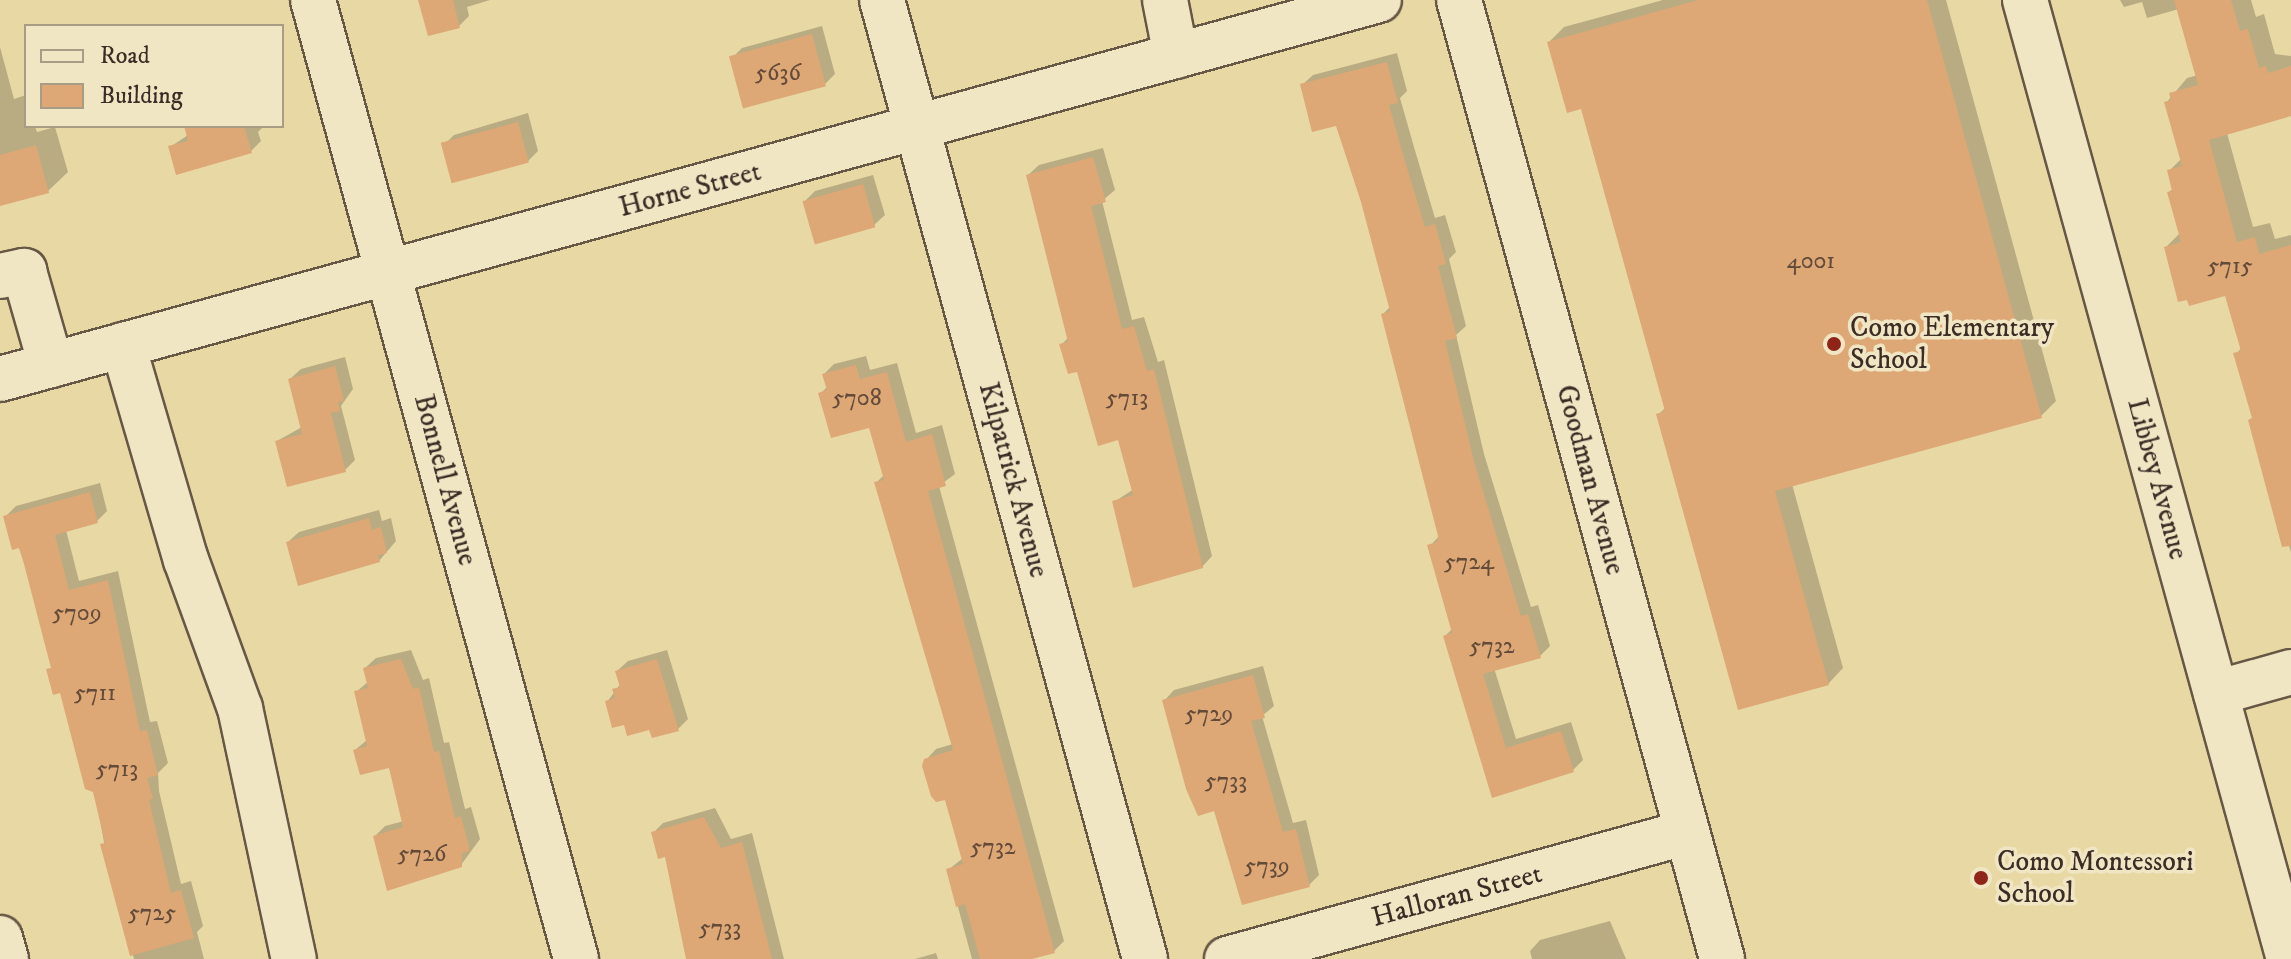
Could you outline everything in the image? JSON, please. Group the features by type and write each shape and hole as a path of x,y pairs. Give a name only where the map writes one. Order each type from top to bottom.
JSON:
{"street":[{"name":"Bonnell Avenue","path":"313,0 576,959"},
{"name":"Kilpatrick Avenue","path":"882,0 1145,959"},
{"path":"1165,0 1176,56"},
{"name":"Horne Street","path":"0,379 1379,0"},
{"name":"Goodman Avenue","path":"1459,0 1722,959"},
{"name":"Libbey Avenue","path":"2025,0 2289,959"},
{"path":"0,276 24,271 51,365"},
{"path":"123,345 186,560 240,708 294,959"},
{"path":"2216,693 2291,672"},
{"name":"Halloran Street","path":"1227,959 1687,832"},
{"path":"0,938 6,959"}],"building":[{"path":"418,0 453,0 460,28 428,36"},
{"path":"1698,0 1927,0 2042,418 1775,491 1829,685 1738,710 1656,414 1665,411 1581,109 1567,113 1547,42"},
{"path":"2174,0 2231,0 2240,31 2248,29 2259,68 2266,66 2268,73 2291,66 2291,116 2209,140 2237,242 2255,237 2259,254 2291,245 2291,546 2282,547 2248,420 2252,418 2233,353 2241,351 2225,296 2189,306 2187,300 2178,302 2164,247 2181,242 2167,192 2172,191 2167,170 2182,166 2164,102 2171,100 2169,93 2198,85"},
{"path":"812,34 826,86 743,108 729,56"},
{"path":"1387,62 1398,103 1389,105 1404,158 1425,227 1435,224 1446,264 1438,266 1457,338 1445,341 1475,465 1521,616 1528,614 1541,658 1483,674 1506,748 1561,731 1574,772 1492,798 1443,636 1452,633 1427,545 1437,542 1438,536 1381,314 1390,311 1361,202 1336,126 1312,132 1300,84"},
{"path":"518,122 529,163 452,183 441,143"},
{"path":"185,128 245,128 252,153 176,175 168,146 188,141"},
{"path":"36,145 49,193 0,206 0,155"},
{"path":"1093,157 1106,202 1091,206 1122,329 1134,326 1147,371 1154,369 1203,568 1133,588 1112,501 1133,495 1118,440 1098,446 1077,372 1068,374 1059,344 1068,342 1026,175"},
{"path":"863,184 875,227 815,245 802,201"},
{"path":"856,365 860,379 887,372 906,442 932,434 946,486 928,491 1055,953 1032,959 980,959 965,904 956,907 946,869 963,864 945,800 936,802 931,796 922,766 924,759 953,750 874,482 884,480 869,428 831,438 818,393 827,390 822,374"},
{"path":"335,366 344,401 338,402 340,411 331,413 346,472 287,487 275,441 302,434 288,379"},
{"path":"90,492 98,523 55,535 69,590 108,580 140,731 147,730 158,775 147,778 153,799 149,800 171,893 181,890 194,938 130,956 100,844 105,843 93,792 85,789 60,693 53,695 46,669 51,668 24,564 19,548 12,550 3,516"},
{"path":"369,518 372,530 381,527 387,553 378,555 380,562 298,586 286,542"},
{"path":"401,659 413,689 419,687 434,752 439,751 455,818 461,816 470,851 462,853 462,867 387,891 373,836 403,827 389,768 360,775 353,750 367,746 354,691 368,688 363,668"},
{"path":"657,659 679,731 652,738 649,730 627,736 624,725 612,728 605,701 615,698 612,689 620,687 615,671"},
{"path":"1253,675 1265,718 1251,721 1283,832 1296,829 1310,887 1242,905 1214,811 1198,816 1186,789 1162,700"},
{"path":"704,817 721,848 742,842 772,959 686,959 665,857 658,859 651,832"}],"place":[{"name":"Como Elementary School","path":"1834,344"},
{"name":"Como Montessori School","path":"1981,878"}]}
